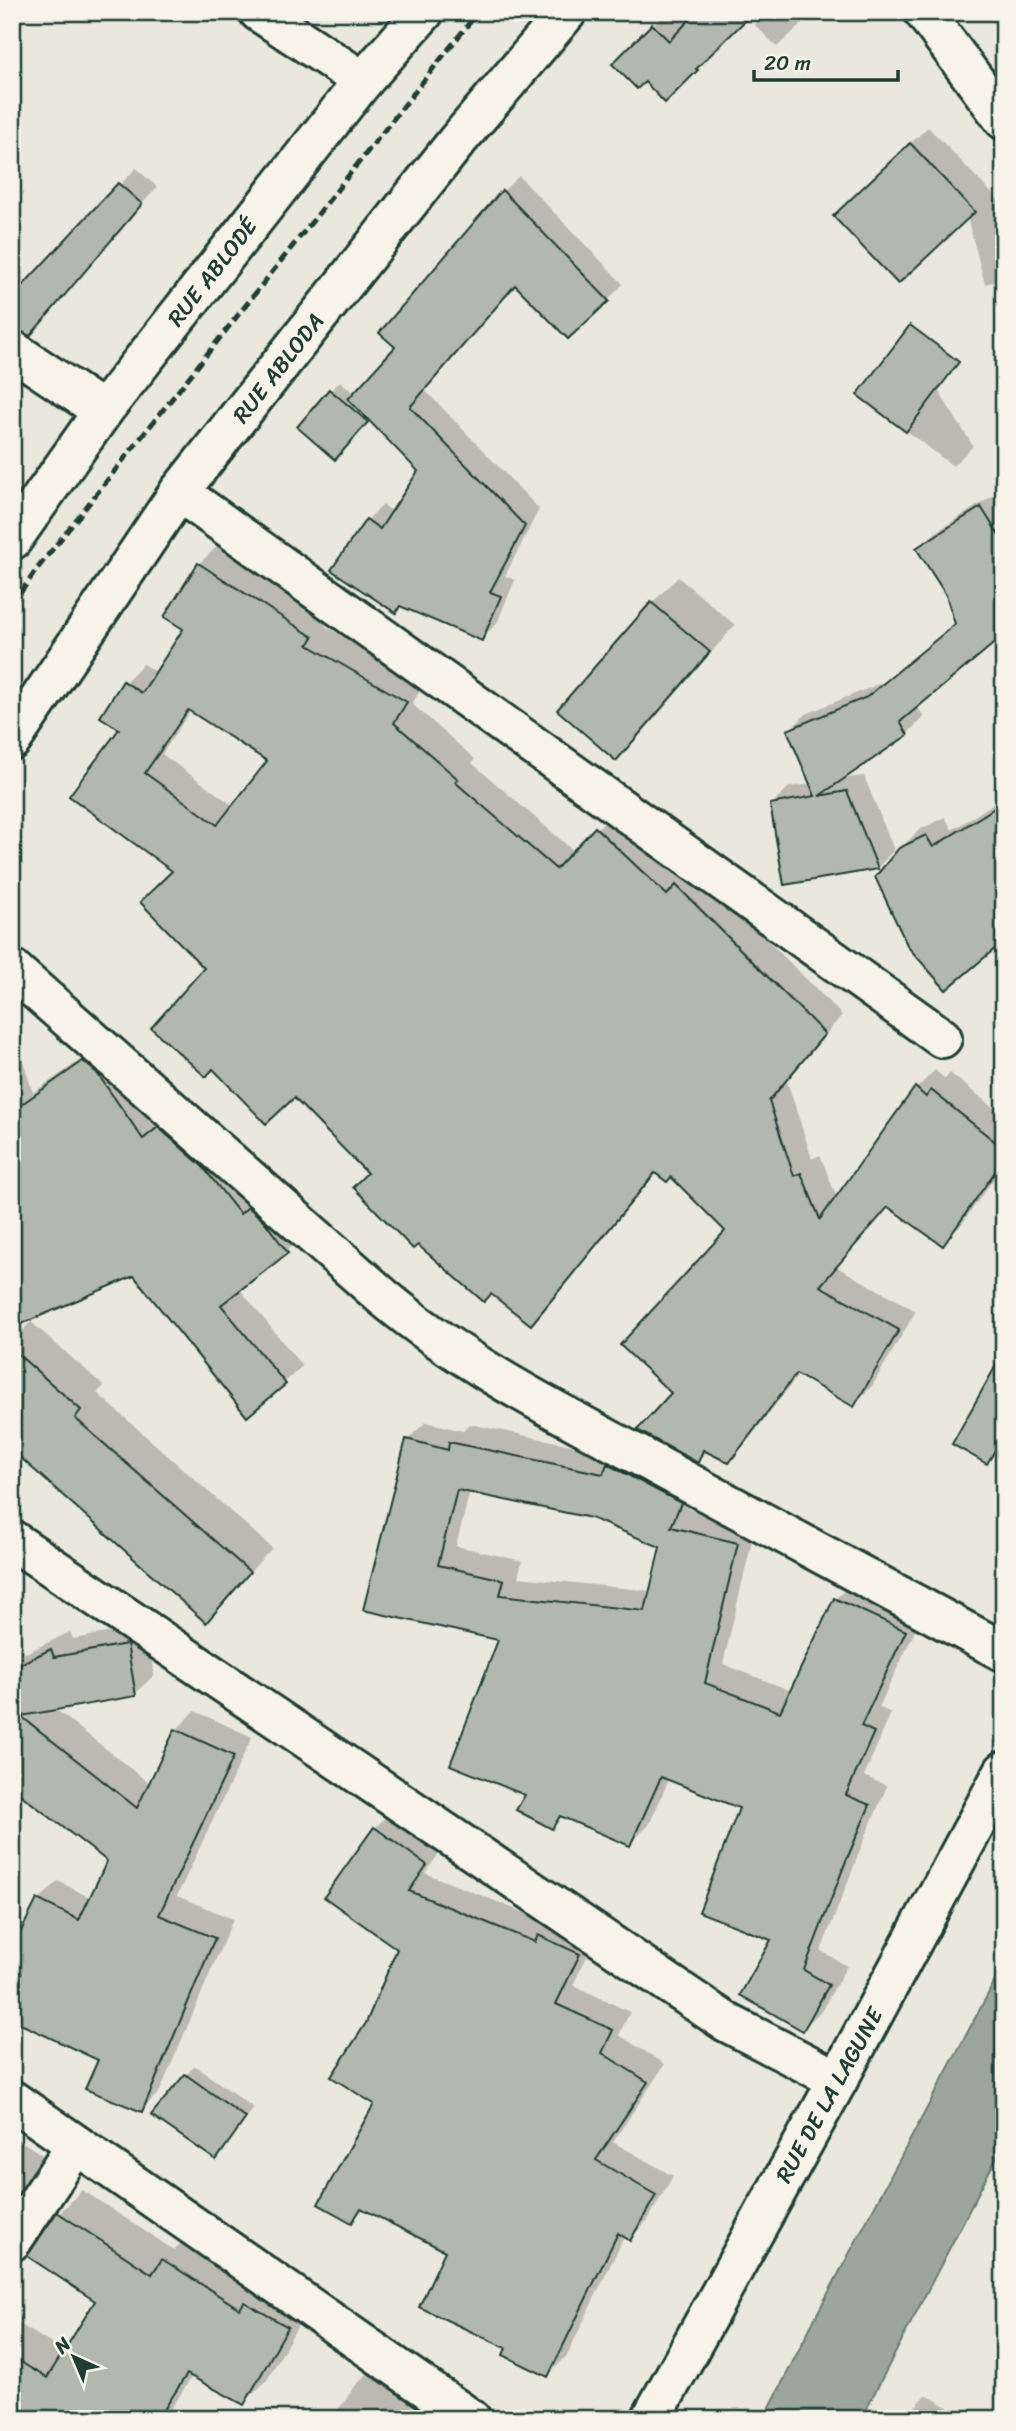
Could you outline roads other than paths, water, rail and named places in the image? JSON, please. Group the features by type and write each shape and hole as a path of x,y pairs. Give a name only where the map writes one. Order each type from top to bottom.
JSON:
{"street":[{"path":"259,12 363,81"},
{"name":"RUE ABLODÉ","path":"12,540 103,411 363,81 424,12"},
{"name":"RUE ABLODA","path":"12,740 179,492 458,141 567,12"},
{"path":"924,12 1004,120"},
{"path":"12,350 103,411"},
{"path":"179,492 942,1038"},
{"path":"12,969 383,1297 450,1348 554,1410 1004,1652"},
{"path":"12,1540 726,2022 838,2080"},
{"name":"RUE DE LA LAGUNE","path":"651,2419 1004,1771"},
{"path":"12,2101 471,2419"},
{"path":"12,2241 75,2145"}],"railway":[{"path":"12,605 37,569 478,12"}]}
